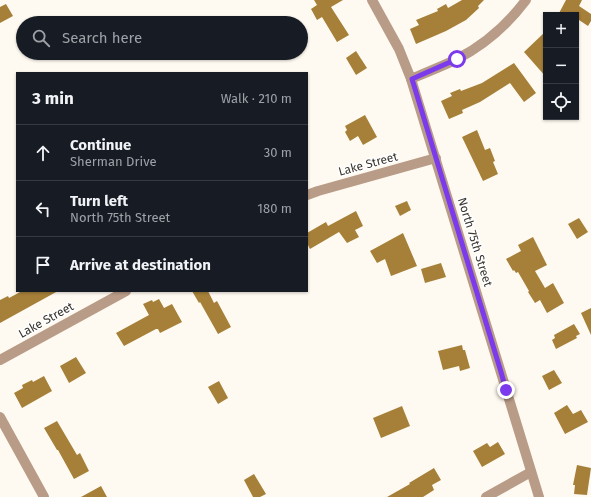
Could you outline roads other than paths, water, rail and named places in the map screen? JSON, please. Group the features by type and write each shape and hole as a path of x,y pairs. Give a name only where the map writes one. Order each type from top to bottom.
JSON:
{"street":[{"name":"North 75th Street","path":"372,0 399,49 412,79 539,497"},
{"path":"412,79 457,59 472,50 505,24 526,0"},
{"name":"Lake Street","path":"308,195 436,158"},
{"name":"Lake Street","path":"0,360 124,292"},
{"path":"0,417 44,497"},
{"path":"486,497 532,472"}]}
